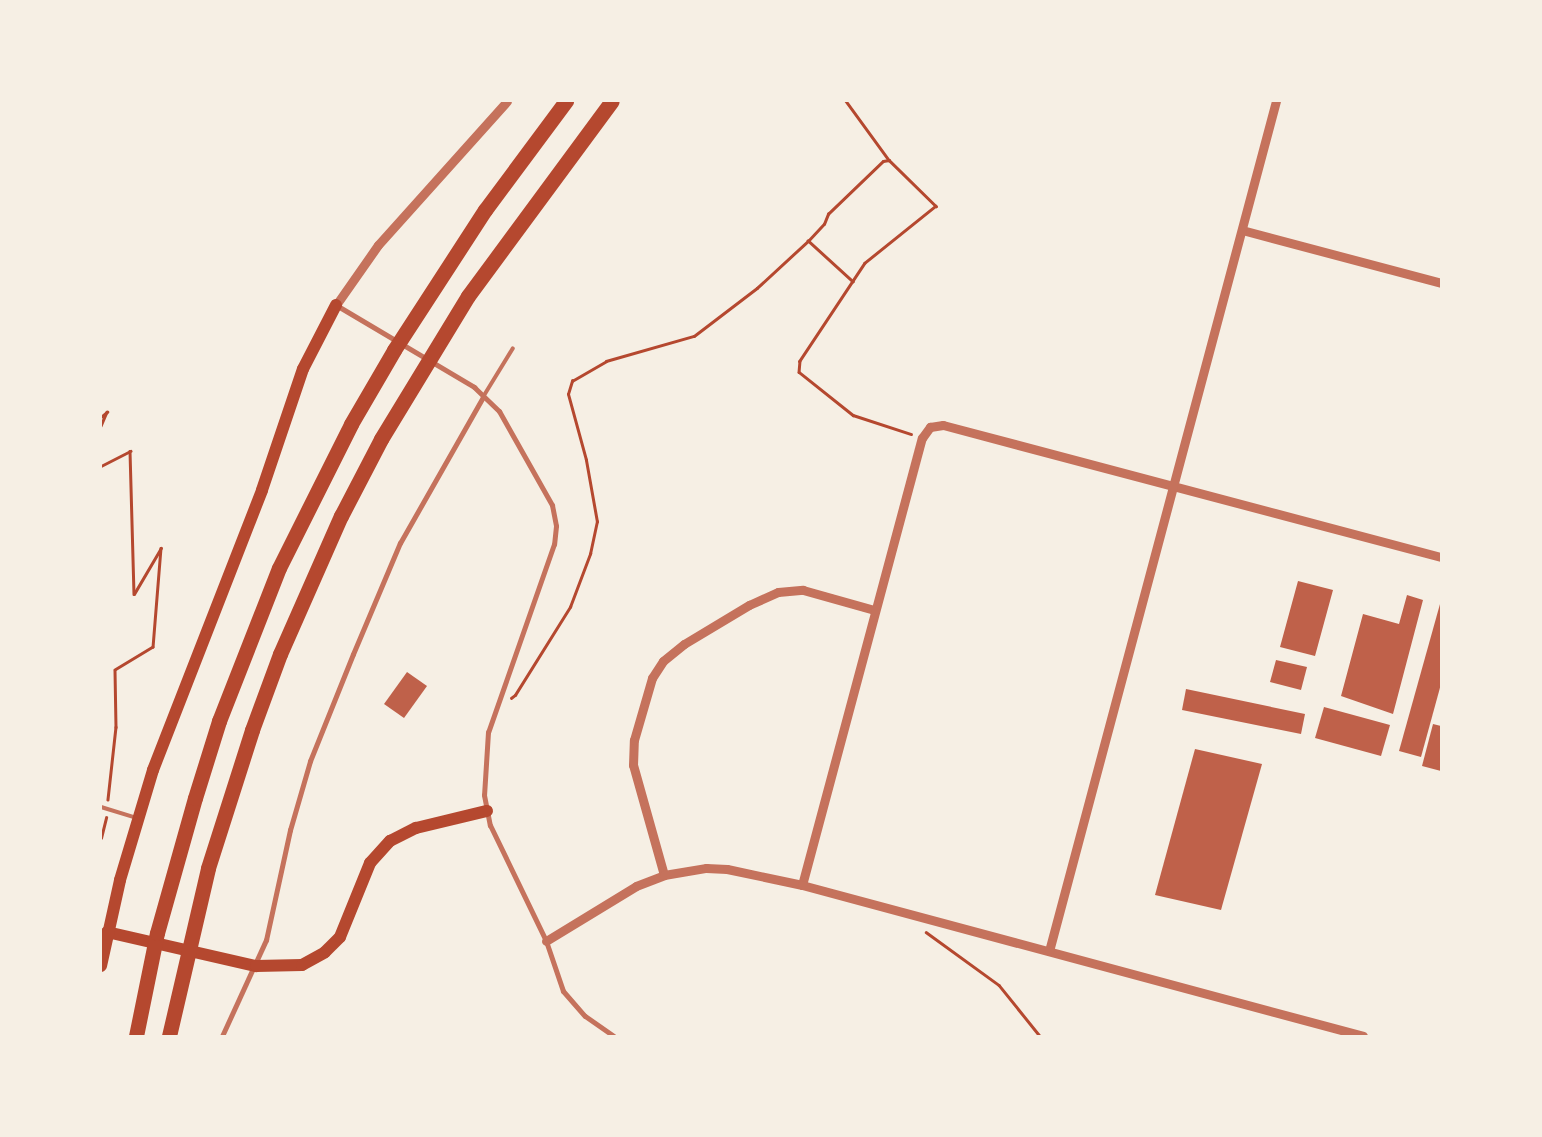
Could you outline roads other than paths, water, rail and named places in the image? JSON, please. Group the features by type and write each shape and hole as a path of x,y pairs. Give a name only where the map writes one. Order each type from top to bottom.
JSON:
{"highway":[{"path":"136,1036 157,933 192,806 219,721 280,568 351,424 394,350 485,210 566,101"},
{"path":"169,1036 208,868 252,730 280,654 341,516 382,438 468,296 612,101"}],"main road":[{"path":"101,966 138,819 184,686 262,490 290,402 336,304"},
{"path":"109,932 256,966 302,965 333,946 340,937 370,863 390,841 416,828 487,811"}],"street":[{"path":"507,101 378,244 336,304 474,386 499,411 546,490 556,526 554,544 496,706 485,756 487,811 494,834 546,941 555,972 572,1003 614,1036"},
{"path":"1049,951 1276,101"},
{"path":"1242,230 1441,283"},
{"path":"222,1036 256,966 266,940 290,830 310,762 353,654 400,544 483,397"},
{"path":"802,885 874,610 922,438 930,427 943,425 1441,557"},
{"path":"664,875 633,765 634,740 652,678 664,661 684,644 749,605 778,592 803,590 874,610"},
{"path":"546,941 636,886 664,875 706,868 727,869 802,885 1362,1036"}],"lane":[{"path":"483,397 513,348"},
{"path":"101,807 138,819"}]}
